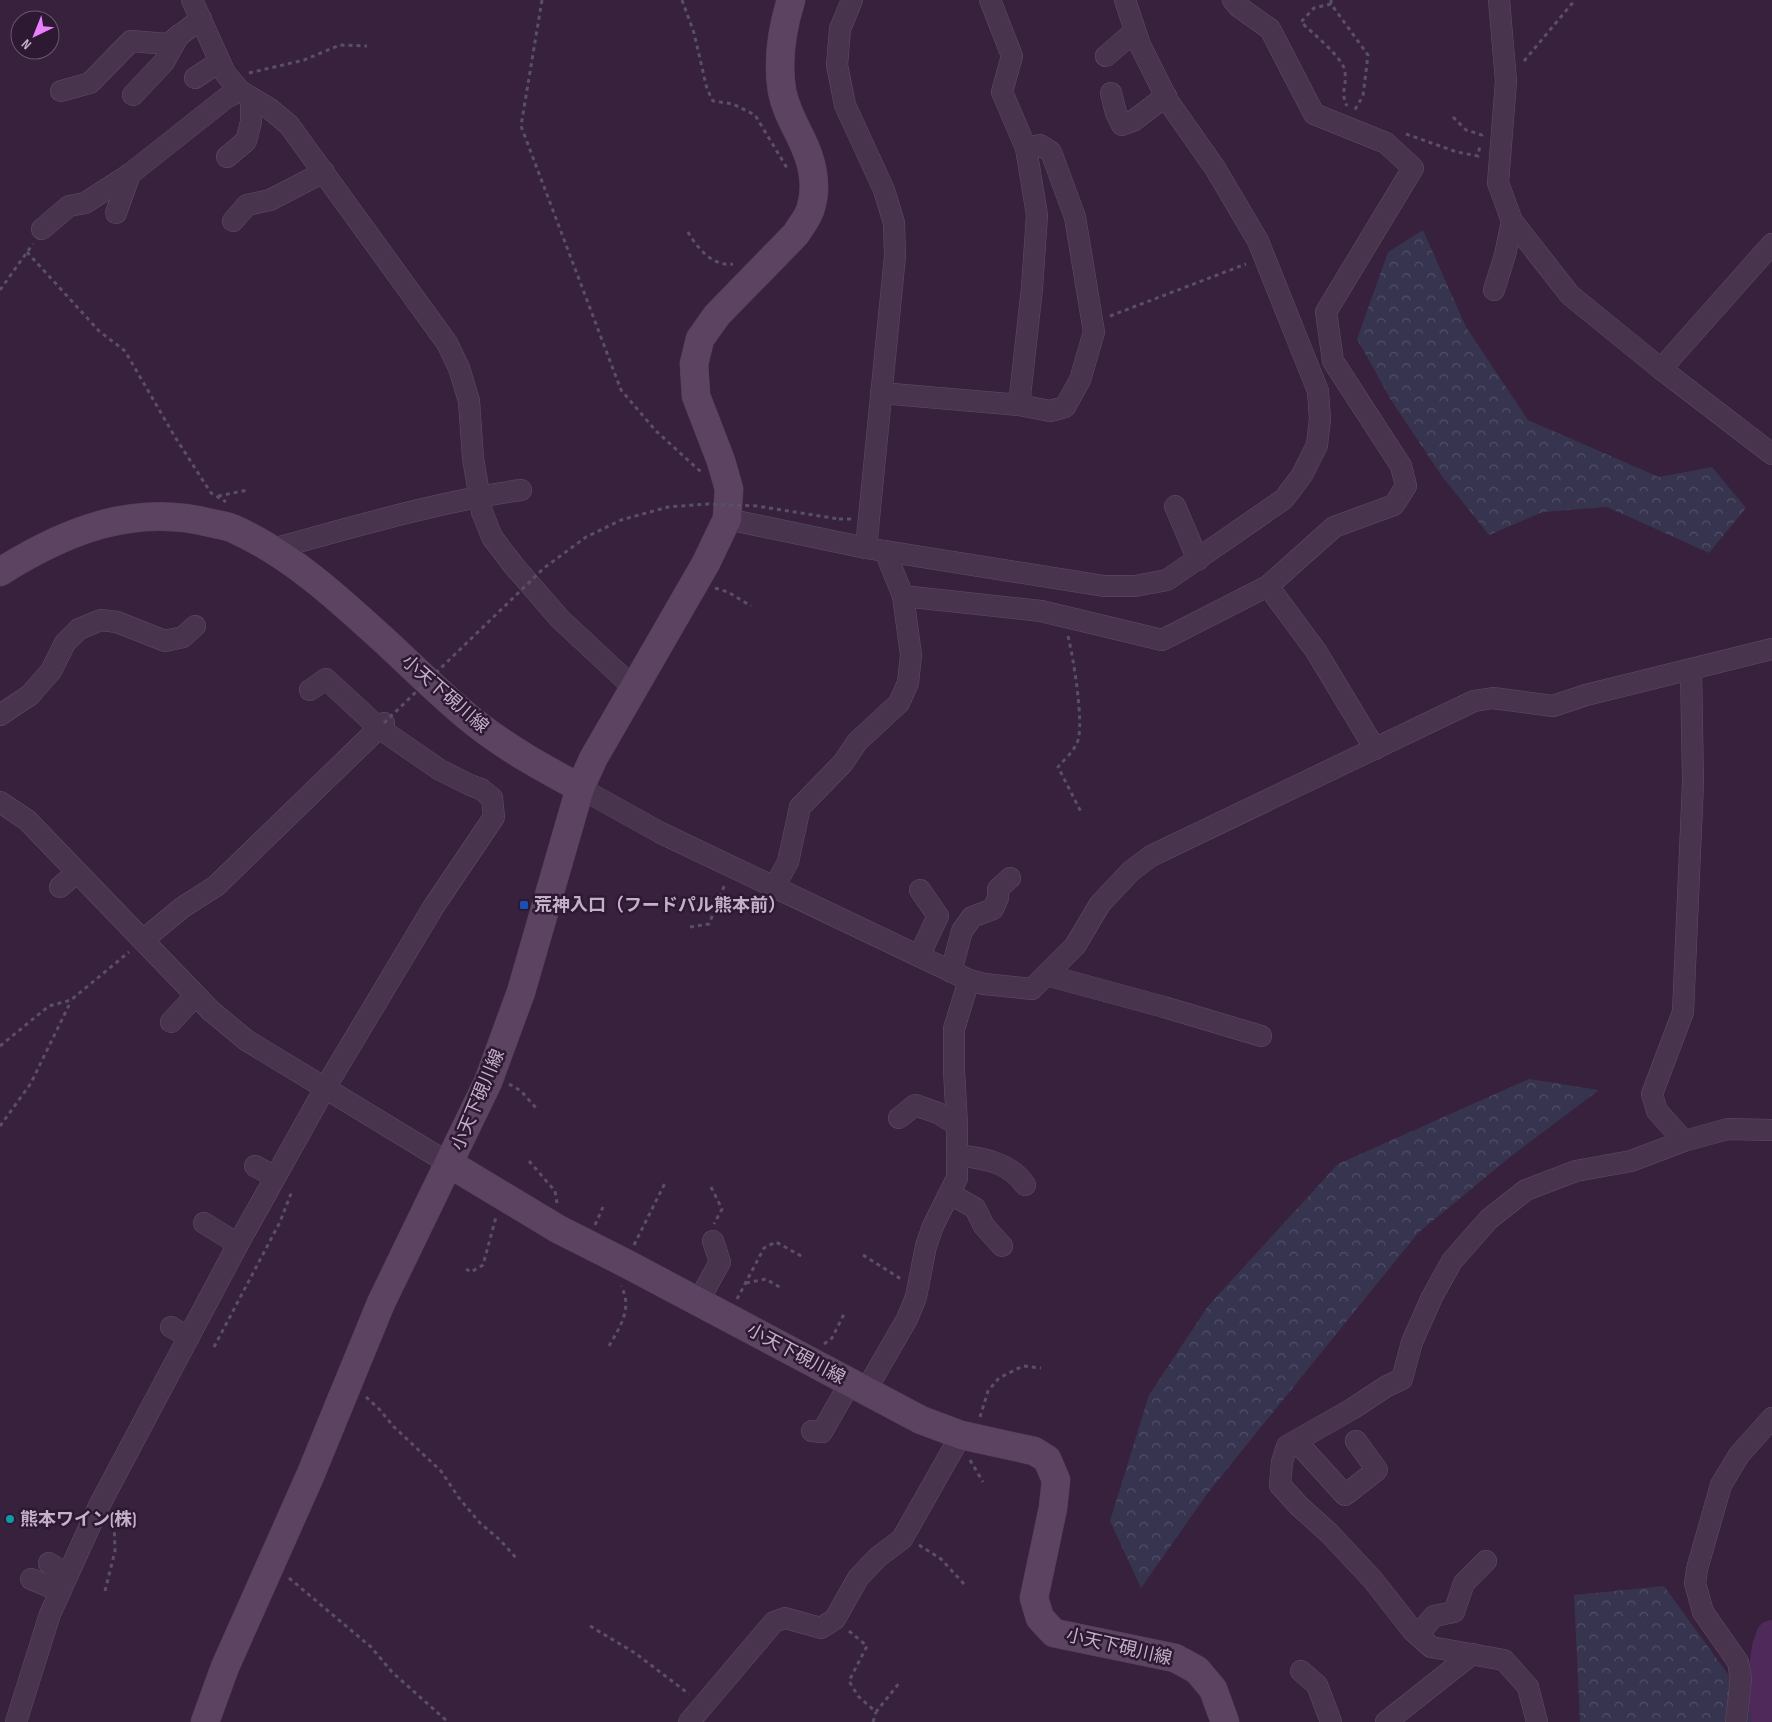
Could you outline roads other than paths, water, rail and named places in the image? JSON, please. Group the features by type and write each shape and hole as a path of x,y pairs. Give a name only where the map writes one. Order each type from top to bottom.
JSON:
{"main road":[{"path":"580,788 593,759 706,563 728,507 729,489 721,461 696,396 694,364 700,339 717,315 796,234 811,207 814,180 806,149 788,114 782,91 780,66 784,22 791,0"},
{"name":"小天下硯川線","path":"0,572 25,556 60,538 100,524 138,516 188,517 234,529 272,549 304,571 474,722 520,756 580,788 521,992 492,1072 450,1164 559,1230 963,1441 1034,1451 1047,1459 1056,1480 1053,1508 1034,1598 1040,1618 1054,1633 1175,1658 1197,1670 1213,1689 1225,1722"},
{"path":"205,1722 224,1666 310,1476 381,1302 450,1164"}],"street":[{"path":"774,887 788,862 800,807 838,768 857,742 899,703 908,683 911,655 903,596 876,550 881,393 895,256 894,222 884,190 845,105 837,65 840,28 852,0"},
{"path":"990,0 1012,56 1002,92 1026,148 1037,215 1032,288 1019,405"},
{"path":"728,507 876,550 1104,586 1135,586 1167,580 1284,499 1302,475 1317,445 1320,419 1318,391 1258,241 1215,168 1166,96 1140,45 1125,0"},
{"path":"903,596 1040,611 1162,640 1268,586 1334,527 1394,505 1406,486 1401,466 1333,361 1326,312 1413,168 1386,143 1314,114 1270,29 1233,0"},
{"path":"1499,0 1506,81 1498,183 1512,221 1570,295 1661,369 1772,454"},
{"path":"133,96 164,62 196,9 235,82 250,122 246,141 226,157"},
{"path":"1106,56 1135,31"},
{"path":"61,91 90,83 131,42 168,44 179,35"},
{"path":"195,78 235,82 289,125 324,172 447,343 459,368 469,401 473,458 482,512 492,536 514,566 560,619 634,688"},
{"path":"42,229 69,206 85,203 130,174 226,98 235,82"},
{"path":"1110,93 1116,113 1122,124 1133,121 1166,96"},
{"path":"881,393 1019,405 1050,411 1065,407 1080,380 1094,332 1093,323 1075,217 1051,152 1040,145 1026,148"},
{"path":"233,221 247,206 270,200 324,172"},
{"path":"116,213 130,174"},
{"path":"1494,290 1505,255 1512,221"},
{"path":"1661,369 1772,244"},
{"path":"272,549 479,496 521,490"},
{"path":"1175,506 1198,560"},
{"path":"1268,586 1316,651 1375,749"},
{"path":"0,715 30,695 51,671 65,643 79,629 101,620 117,622 165,641 183,637 195,626"},
{"path":"580,788 661,833 960,976 984,984 1032,989 1075,946 1100,904 1131,870 1152,856 1474,701 1493,698 1553,706 1586,695 1772,649"},
{"path":"1684,1141 1657,1111 1652,1094 1683,1012 1693,782 1691,670"},
{"path":"16,1722 50,1614 180,1332 238,1244 284,1183 324,1088 434,906 494,817 492,798 481,789 440,770 382,726 326,679 310,690"},
{"path":"143,940 183,907 216,886 382,726"},
{"path":"0,802 27,820 196,996 246,1040 450,1164"},
{"path":"60,887 77,872"},
{"path":"812,1431 822,1432 858,1387 907,1319 916,1297 926,1246 957,1178 954,1029 960,976 962,932 972,917 993,909 998,898 998,889 1010,878"},
{"path":"918,956 938,916 920,890"},
{"path":"1046,975 1261,1036"},
{"path":"170,1022 196,996"},
{"path":"898,1118 915,1105 938,1113 957,1125"},
{"path":"1537,1722 1528,1686 1504,1660 1431,1647 1418,1636 1373,1580 1280,1485 1282,1462 1287,1446 1352,1409 1387,1386 1402,1379 1412,1342 1432,1297 1452,1262 1489,1219 1526,1190 1576,1171 1631,1161 1684,1141 1728,1128 1772,1130"},
{"path":"957,1155 978,1157 998,1163 1019,1175 1025,1185"},
{"path":"254,1166 284,1183"},
{"path":"948,1195 975,1208 984,1226 1002,1246"},
{"path":"204,1223 238,1244"},
{"path":"698,1302 720,1262 713,1241"},
{"path":"1736,1722 1741,1679 1738,1662 1703,1612 1696,1583 1697,1569 1721,1484 1739,1455 1772,1418"},
{"path":"688,1722 774,1622 785,1618 821,1628 835,1619 858,1578 878,1557 902,1539 963,1441"},
{"path":"1296,1441 1345,1495 1377,1470 1356,1441"},
{"path":"1418,1636 1434,1616 1454,1612 1464,1583 1486,1561"},
{"path":"49,1563 64,1583"},
{"path":"30,1579 64,1583"},
{"path":"1386,1722 1472,1654"},
{"path":"1301,1671 1317,1685 1331,1722"}],"waterway":[{"path":"1768,1722 1762,1690 1768,1647 1772,1636"}],"place":[{"name":"荒神入口（フードパル熊本前）","path":"524,905"},
{"name":"熊本ワイン(株)","path":"10,1519"}]}
